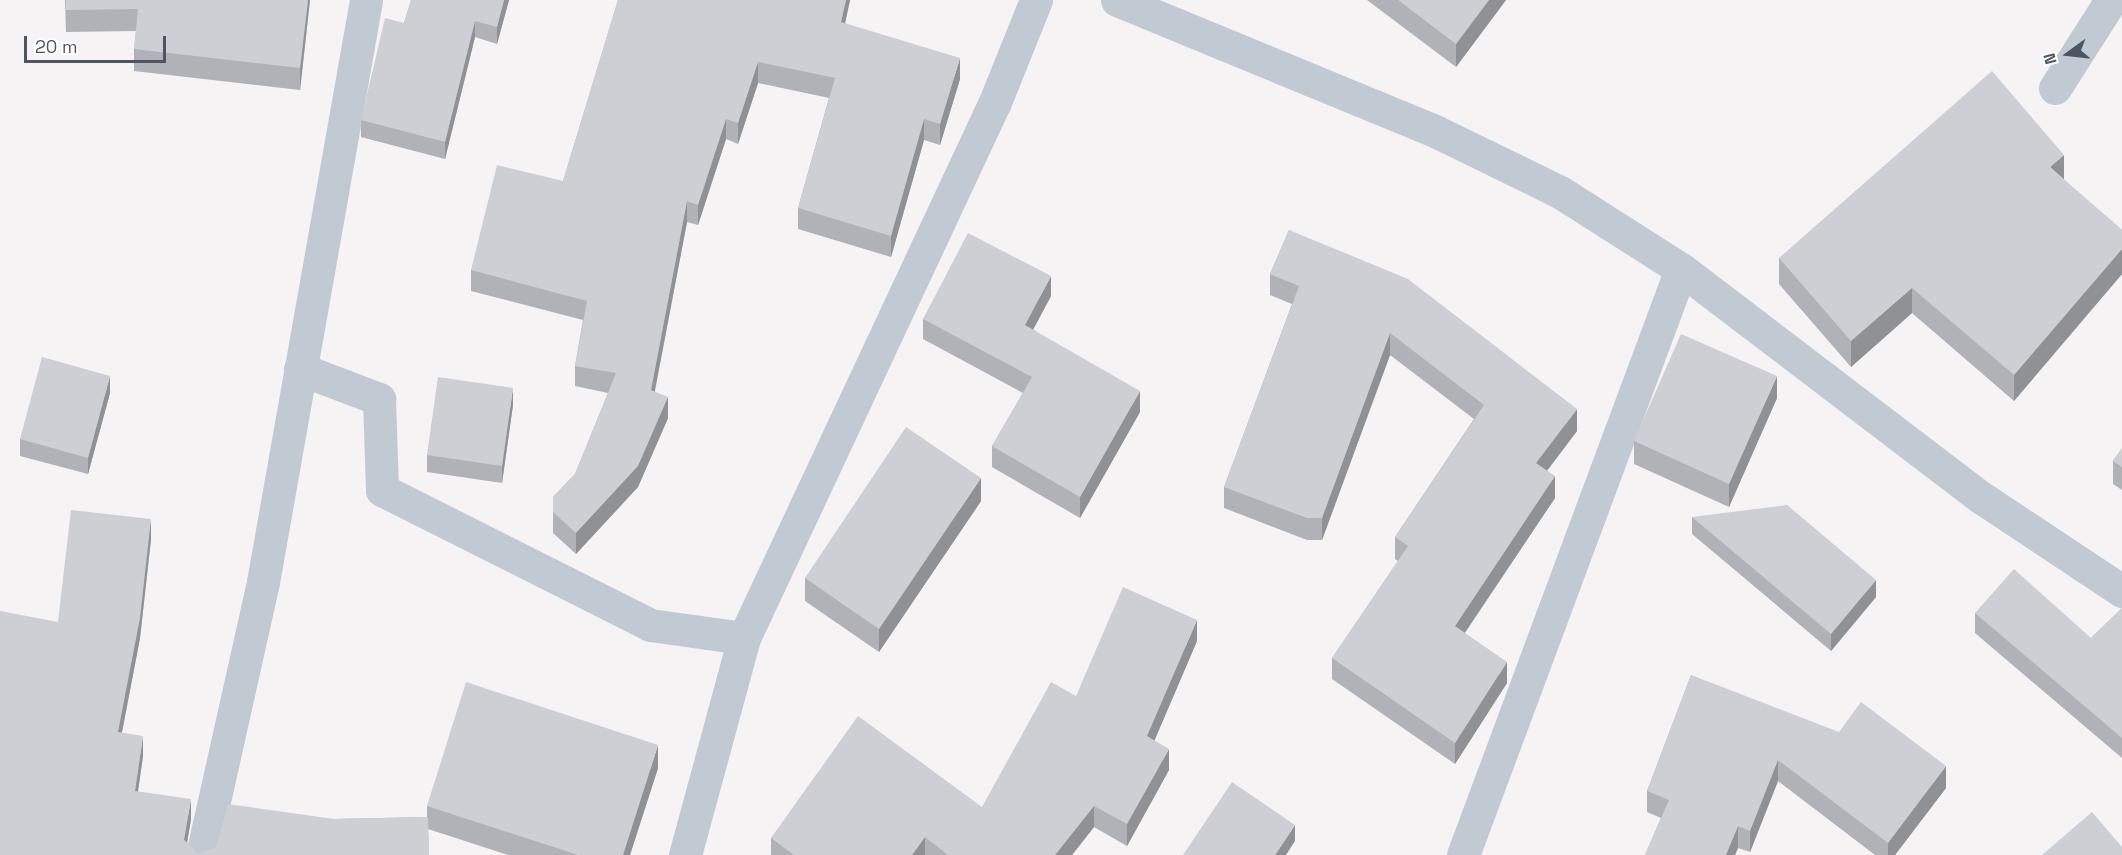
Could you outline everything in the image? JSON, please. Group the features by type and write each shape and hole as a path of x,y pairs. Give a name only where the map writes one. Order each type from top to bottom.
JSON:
{"street":[{"path":"202,855 233,730 366,0"},
{"path":"684,855 744,638 995,102 1036,0"},
{"path":"1117,0 1437,132 1560,192 1681,269 1982,498 2122,591"},
{"path":"2055,87 2111,0"},
{"path":"1463,855 1681,269"},
{"path":"300,369 379,399 382,490 650,625 744,638"}],"building":[{"path":"66,0 308,0 300,68 134,49 138,9 66,10"},
{"path":"411,0 504,0 497,27 475,21 445,142 361,120 385,18 404,23"},
{"path":"618,0 846,0 841,22 960,58 940,124 924,119 891,236 798,208 835,78 758,62 738,123 726,119 698,205 687,201 651,390 668,397 638,466 576,533 553,512 553,497 575,474 616,373 575,366 587,301 471,270 497,165 563,181"},
{"path":"1398,0 1489,0 1456,44"},
{"path":"1992,71 2064,155 2050,167 2122,230 2122,249 2014,375 1912,288 1851,341 1779,258"},
{"path":"1289,230 1408,279 1577,409 1536,463 1555,476 1455,626 1507,662 1455,743 1332,658 1408,546 1395,537 1484,405 1390,333 1322,518 1307,518 1224,487 1299,286 1270,274"},
{"path":"968,233 1051,276 1025,325 1140,391 1080,497 992,446 1032,377 923,319"},
{"path":"1681,334 1777,376 1729,484 1634,441"},
{"path":"42,357 110,376 88,458 20,439"},
{"path":"438,377 513,388 502,466 427,455"},
{"path":"906,427 981,478 879,629 805,578"},
{"path":"2122,448 2122,467 2113,461"},
{"path":"1787,505 1876,580 1831,634 1692,517"},
{"path":"71,510 151,519 140,618 118,732 143,736 135,791 191,799 184,840 198,853 216,847 228,804 334,819 428,817 429,855 0,855 0,611 58,622"},
{"path":"2014,569 2091,638 2122,608 2122,738 1975,613"},
{"path":"1123,587 1197,620 1147,736 1169,749 1127,824 1094,806 1055,855 948,855 925,837 912,855 794,855 771,838 858,716 982,807 1051,682 1076,696"},
{"path":"1691,675 1839,732 1861,702 1946,766 1888,843 1778,760 1750,831 1738,826 1726,855 1645,855 1669,800 1647,791"},
{"path":"466,682 658,745 623,855 578,855 427,806"},
{"path":"1232,782 1295,825 1275,855 1183,855"},
{"path":"2092,812 2122,847 2122,855 2042,855"}]}
